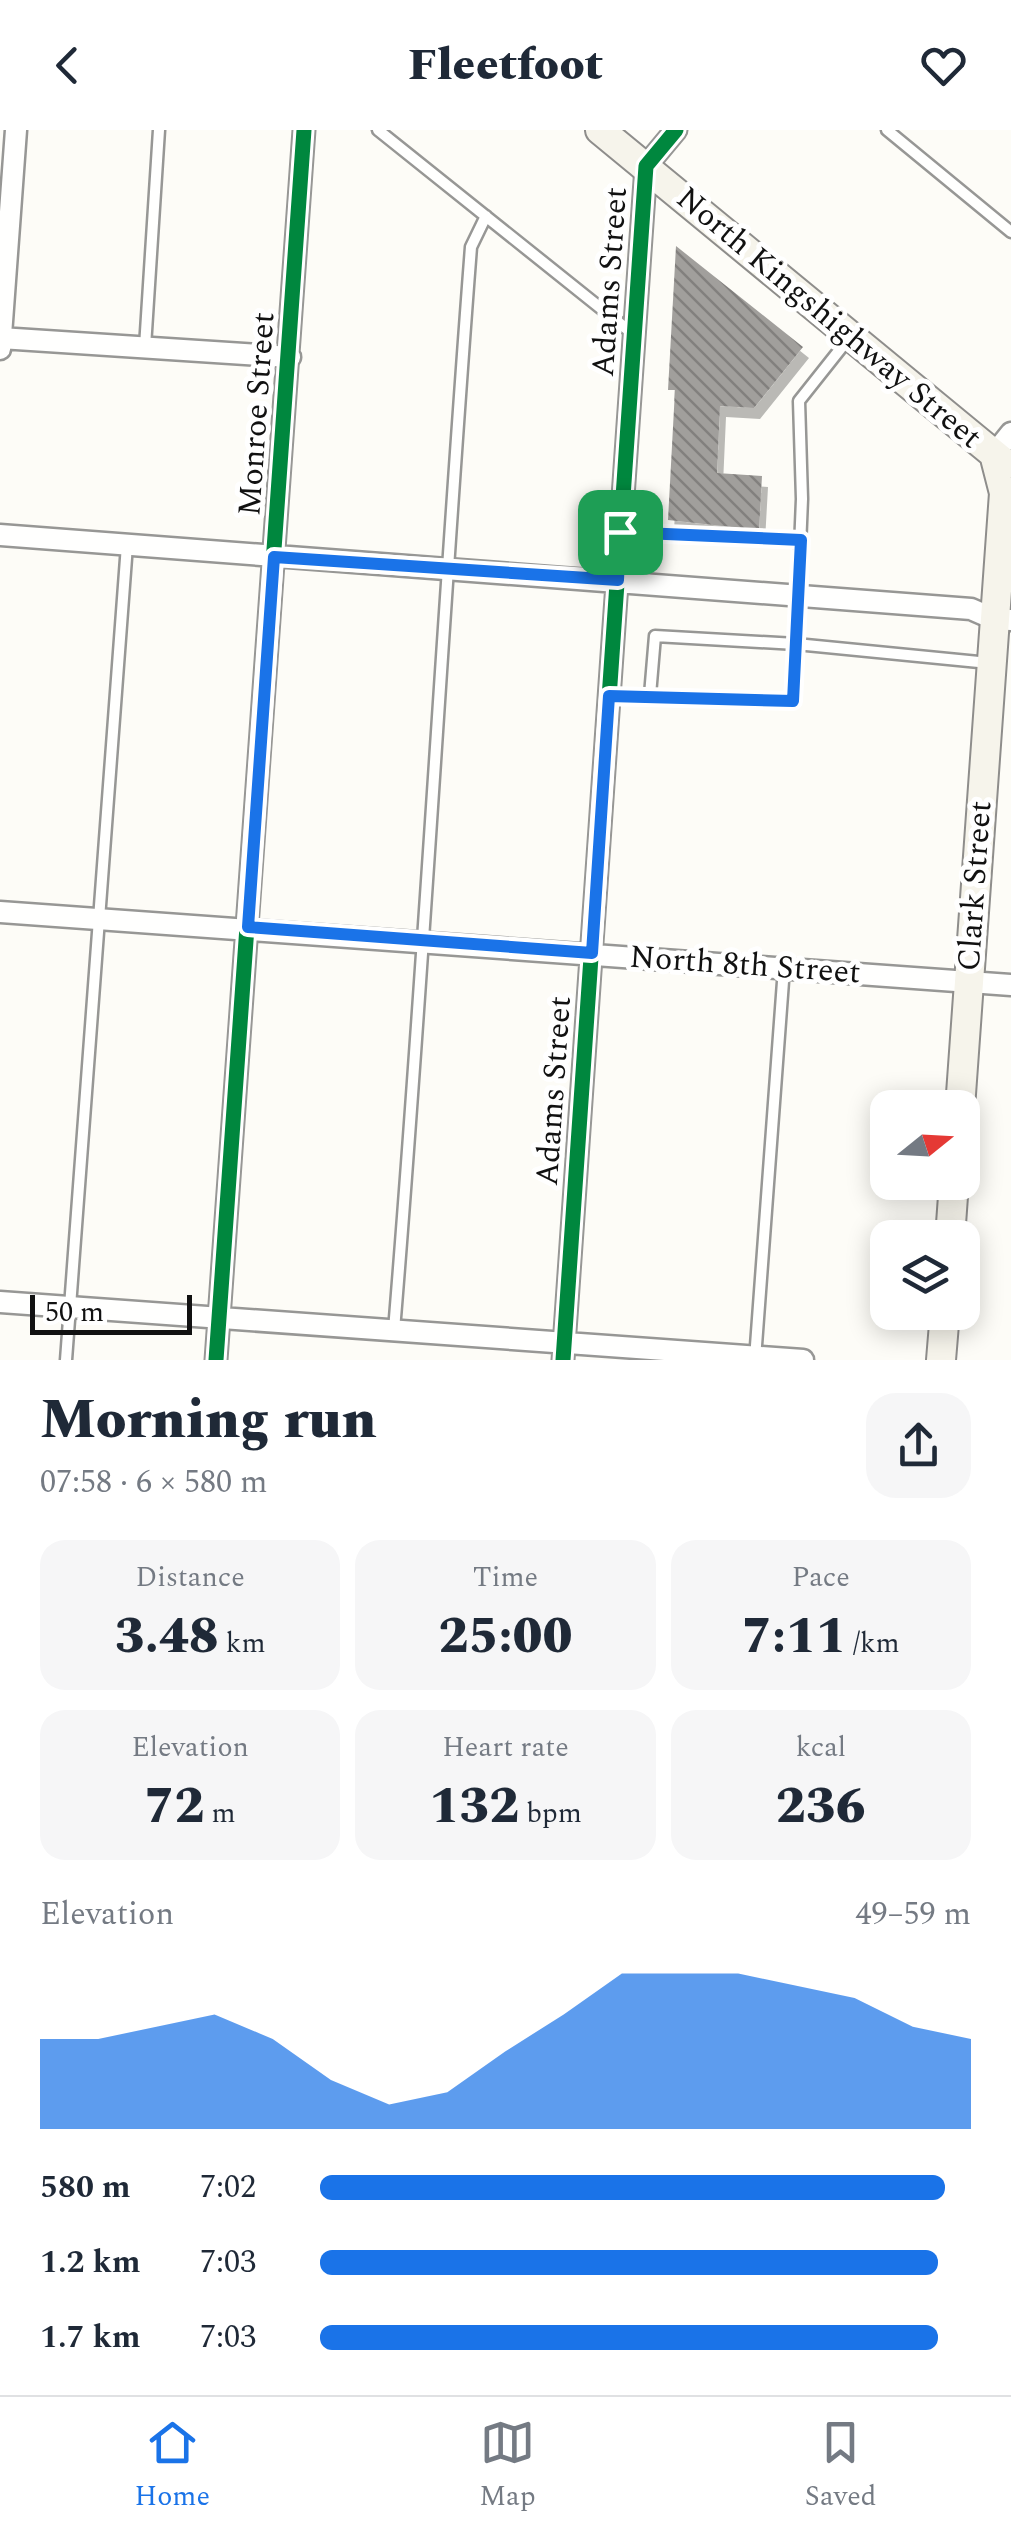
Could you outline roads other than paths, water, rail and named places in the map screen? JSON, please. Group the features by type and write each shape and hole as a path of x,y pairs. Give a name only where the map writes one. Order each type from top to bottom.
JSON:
{"main road":[{"name":"North Kingshighway Street","path":"600,130 851,336 1005,452"},
{"name":"Clark Street","path":"961,1090 990,663 1002,620 1005,452"},
{"path":"942,1360 944,1330"}],"street":[{"path":"0,350 16,130"},
{"name":"Monroe Street","path":"216,1360 304,130"},
{"path":"646,166 676,130"},
{"name":"Adams Street","path":"564,1351 646,166"},
{"path":"0,338 290,357"},
{"path":"0,535 800,592 971,609 1002,620"},
{"name":"North 8th Street","path":"0,912 1011,985"},
{"path":"0,1302 394,1330 564,1351 804,1360"}],"lane":[{"path":"145,348 159,130"},
{"path":"378,130 634,335"},
{"path":"887,130 1011,232"},
{"path":"394,1330 426,941 446,567 471,247 486,216"},
{"path":"609,696 793,701 800,592 799,402 851,336"},
{"path":"620,532 801,540"},
{"path":"66,1360 127,545"},
{"path":"650,695 655,636 796,644 990,663"},
{"path":"755,1358 784,968"}]}
